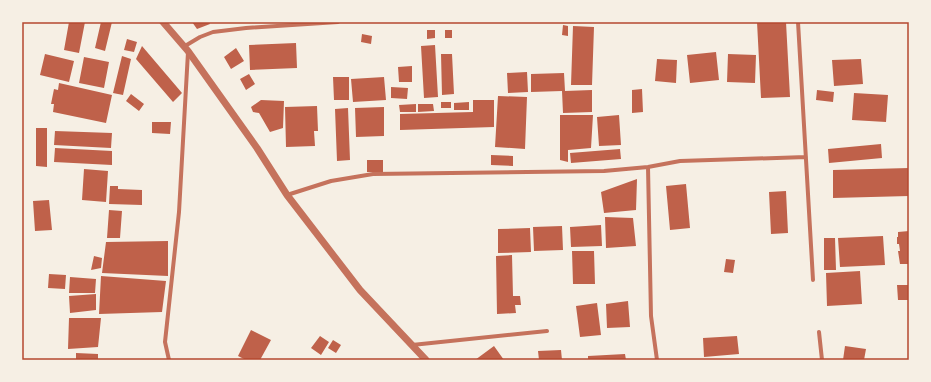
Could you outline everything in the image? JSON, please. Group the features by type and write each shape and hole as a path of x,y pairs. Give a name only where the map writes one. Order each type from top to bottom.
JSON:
{"street":[{"path":"163,22 186,49 257,148 287,195 360,290 426,360"},
{"path":"170,360 164,342 179,212 186,49 200,37 214,32 246,28 338,22"},
{"path":"798,22 813,280"},
{"path":"287,195 331,181 373,174 604,171 648,167 680,161 806,157"},
{"path":"648,167 651,316 658,360"},
{"path":"411,345 547,331"},
{"path":"819,332 822,360"}],"building":[{"path":"69,22 85,22 79,53 64,50"},
{"path":"101,22 112,22 105,51 95,48"},
{"path":"192,22 209,22 210,24 197,29"},
{"path":"757,22 786,22 790,97 761,98"},
{"path":"563,25 568,26 568,36 562,35"},
{"path":"573,26 594,27 592,85 571,85"},
{"path":"427,30 435,30 435,38 427,39"},
{"path":"445,30 452,30 452,38 445,38"},
{"path":"362,34 372,36 371,44 361,42"},
{"path":"127,39 137,42 134,52 124,50"},
{"path":"296,43 297,68 250,70 249,45"},
{"path":"435,45 438,97 424,98 421,46"},
{"path":"142,46 182,93 173,102 136,59"},
{"path":"236,48 244,61 231,69 224,57"},
{"path":"716,52 719,80 690,83 687,55"},
{"path":"45,54 74,61 69,82 40,75"},
{"path":"441,54 452,54 454,94 442,95"},
{"path":"728,54 756,55 755,83 727,82"},
{"path":"122,56 131,59 123,95 113,93"},
{"path":"84,57 109,62 104,88 79,83"},
{"path":"657,59 677,60 676,83 655,81"},
{"path":"861,59 863,84 834,86 832,60"},
{"path":"412,66 412,82 399,82 398,67"},
{"path":"527,72 528,92 508,93 507,73"},
{"path":"564,73 565,91 592,90 592,112 563,113 562,91 531,92 531,74"},
{"path":"249,74 255,84 246,90 240,79"},
{"path":"333,77 349,77 349,100 334,100"},
{"path":"384,77 386,100 353,102 351,79"},
{"path":"59,83 112,95 106,123 53,112 54,104 51,104 54,89 58,90"},
{"path":"391,87 408,88 407,99 391,98"},
{"path":"642,89 643,112 632,113 632,90"},
{"path":"817,90 834,92 833,102 816,100"},
{"path":"854,93 888,95 886,122 852,120"},
{"path":"131,94 144,104 139,111 126,101"},
{"path":"498,96 527,97 525,149 495,147"},
{"path":"261,100 284,101 283,128 270,132 259,113 253,112 251,107"},
{"path":"473,100 494,100 494,127 400,130 400,114 473,112"},
{"path":"441,102 451,102 451,108 441,108"},
{"path":"469,102 469,110 454,110 454,103"},
{"path":"416,104 416,112 400,112 399,105"},
{"path":"418,104 433,104 434,111 418,112"},
{"path":"317,106 318,131 314,131 315,146 286,147 285,107"},
{"path":"384,107 384,136 356,137 355,108"},
{"path":"348,108 350,160 337,161 335,109"},
{"path":"560,115 593,115 591,148 568,150 568,162 560,160"},
{"path":"619,115 621,145 599,146 597,117"},
{"path":"152,122 171,122 170,134 152,133"},
{"path":"36,128 47,128 47,167 36,166"},
{"path":"55,131 112,133 111,148 54,145"},
{"path":"881,144 882,158 829,163 828,149"},
{"path":"55,148 112,151 112,165 54,162"},
{"path":"620,149 621,159 571,163 570,153"},
{"path":"491,155 513,156 513,166 491,165"},
{"path":"367,160 383,160 383,172 367,172"},
{"path":"909,168 909,196 833,198 833,170"},
{"path":"84,169 108,171 106,202 82,200"},
{"path":"637,179 636,210 604,213 601,192"},
{"path":"686,184 690,228 670,230 666,186"},
{"path":"110,186 118,186 118,189 142,190 142,205 109,204"},
{"path":"786,191 788,233 771,234 769,192"},
{"path":"49,200 52,230 35,231 33,201"},
{"path":"109,210 122,211 120,238 107,238"},
{"path":"605,217 633,218 636,246 606,248"},
{"path":"601,225 602,246 571,247 570,227"},
{"path":"562,226 563,250 534,251 533,227"},
{"path":"530,228 531,252 498,253 498,229"},
{"path":"909,231 909,264 900,264 898,251 900,251 899,244 897,244 898,232"},
{"path":"883,236 885,265 840,267 838,238"},
{"path":"824,238 835,238 836,270 824,270"},
{"path":"168,241 168,276 102,273 106,242"},
{"path":"572,251 594,251 595,284 573,284"},
{"path":"512,255 513,296 520,296 521,305 515,305 516,313 497,314 496,256"},
{"path":"94,256 102,258 101,268 91,270"},
{"path":"726,259 735,260 733,273 724,272"},
{"path":"860,271 862,304 827,306 826,273"},
{"path":"49,274 66,275 65,289 48,288"},
{"path":"101,276 166,281 162,312 99,314"},
{"path":"70,277 96,279 95,293 69,293"},
{"path":"897,285 909,285 909,300 898,300"},
{"path":"96,294 96,310 70,313 69,296"},
{"path":"628,301 630,327 607,328 606,304"},
{"path":"597,303 601,335 580,337 576,306"},
{"path":"69,318 101,318 98,347 68,349"},
{"path":"251,330 271,340 260,360 246,360 238,356"},
{"path":"320,336 329,342 321,355 311,348"},
{"path":"737,336 739,354 704,357 703,338"},
{"path":"333,340 341,345 336,353 328,348"},
{"path":"494,346 504,360 475,360"},
{"path":"845,346 866,349 864,360 843,360"},
{"path":"561,350 562,360 539,360 538,351"},
{"path":"76,353 98,354 98,360 76,360"},
{"path":"625,354 626,360 588,360 588,356"}]}
